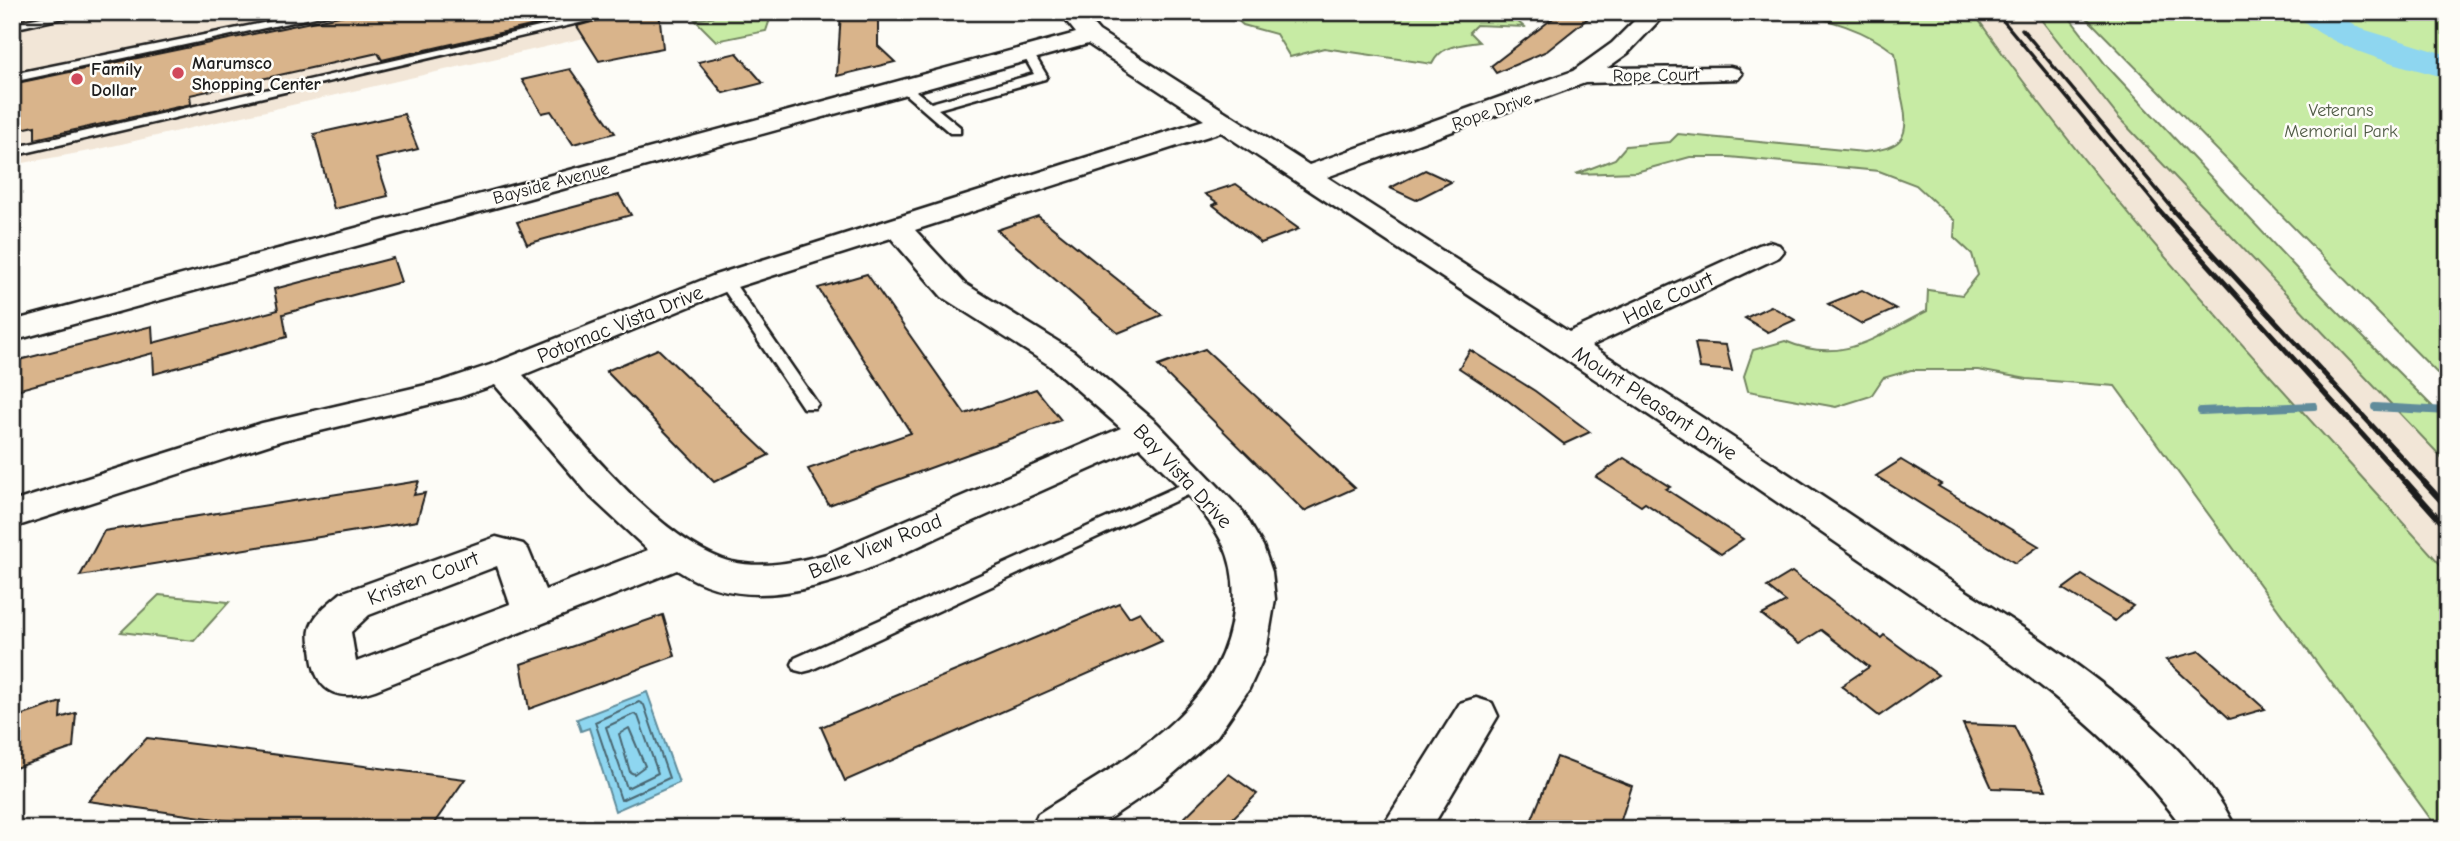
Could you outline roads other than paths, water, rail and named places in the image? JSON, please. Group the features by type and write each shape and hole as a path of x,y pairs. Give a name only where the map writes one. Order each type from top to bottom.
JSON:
{"street":[{"name":"Rope Drive","path":"1308,175 1582,76 1620,48 1656,12"},
{"name":"Bayside Avenue","path":"12,331 1028,53 1080,24"},
{"name":"Mount Pleasant Drive","path":"1080,24 2081,690 2128,731 2172,776 2212,829"},
{"name":"Rope Court","path":"1582,76 1730,74"},
{"name":"Potomac Vista Drive","path":"12,515 274,431 448,390 502,372 624,320 726,281 1225,122"},
{"name":"Bay Vista Drive","path":"897,227 951,289 978,309 1060,358 1145,431 1229,520 1245,548 1254,580 1255,614 1248,649 1230,686 1202,722 1165,755 1064,826"},
{"name":"Hale Court","path":"1566,345 1769,251"},
{"name":"Belle View Road","path":"502,372 603,487 681,553 699,566 725,575 755,579 816,572 1145,431"},
{"name":"Kristen Court","path":"533,611 514,559 509,554 484,554 355,604 339,617 330,632 336,673 346,679 360,678 533,611 681,553"},
{"path":"1405,829 1476,716"}],"lane":[{"path":"12,26 85,12"},
{"path":"12,78 334,12"},
{"path":"12,152 621,12"},
{"path":"929,108 1041,76 1028,53"},
{"path":"903,87 955,130"},
{"path":"726,281 809,404"},
{"path":"803,664 1196,484"}],"water":[{"path":"647,692 679,783 615,811 589,728 581,731 577,719"}],"waterway":[{"path":"2312,12 2347,35 2448,67"},
{"path":"2201,411 2314,406"},
{"path":"2375,407 2448,411"}],"railway":[{"path":"1996,12 2160,210"},
{"path":"2022,29 2174,210"},
{"path":"2158,209 2407,484"},
{"path":"2172,209 2426,484"},
{"path":"2406,482 2448,529"},
{"path":"2424,482 2448,508"}],"place":[{"name":"Marumsco Shopping Center","path":"178,73"},
{"name":"Family Dollar","path":"77,79"}],"park label":[{"name":"Veterans Memorial Park","path":"2341,120"}]}
